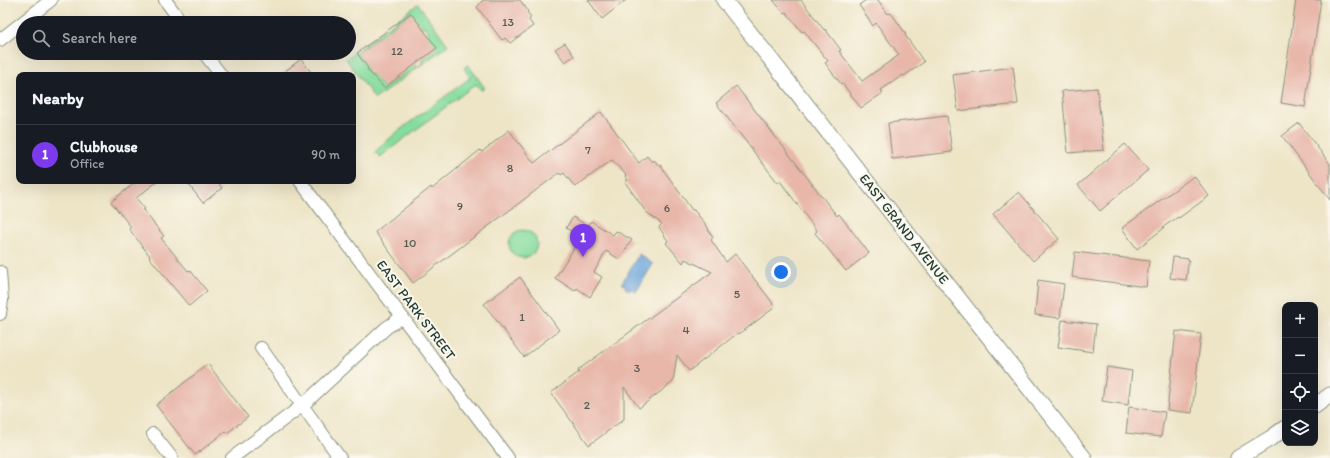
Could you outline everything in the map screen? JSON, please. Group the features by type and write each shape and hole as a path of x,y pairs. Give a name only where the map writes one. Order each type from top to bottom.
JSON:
{"street":[{"path":"31,16 51,0"},
{"path":"165,0 177,16"},
{"name":"EAST GRAND AVENUE","path":"725,0 1084,458"},
{"path":"0,40 16,27"},
{"path":"209,60 219,72"},
{"name":"EAST PARK STREET","path":"302,184 402,317 501,455"},
{"path":"0,272 2,300 0,314"},
{"path":"232,458 304,405 386,328 402,317"},
{"path":"261,348 304,405 340,458"},
{"path":"1318,404 1330,395"},
{"path":"1238,458 1282,430"},
{"path":"153,434 172,458"}],"green space":[{"path":"418,4 448,45 375,99 347,60 356,60 356,51","holes":["410,13 422,28 424,26 429,32 426,35 436,48 421,60 423,63 417,67 413,61 405,73 384,88 378,81 379,79 374,72 371,75 366,70 370,67 357,53 378,37 392,33 389,29"]},
{"path":"467,65 484,89 481,90 476,84 380,157 375,152 397,132 470,78 464,68"},
{"path":"523,230 533,234 537,244 533,254 523,258 513,254 509,244 513,234"}],"water":[{"path":"639,254 653,264 636,292 631,288 630,291 625,288 626,286 622,283"}],"building":[{"path":"483,0 520,0 531,17 529,20 533,26 510,43 505,38 503,40 501,39 477,7"},
{"path":"588,0 626,0 602,19"},
{"path":"773,0 801,0 841,50 839,51 862,81 899,55 876,23 873,26 859,5 866,0 878,0 888,14 891,13 924,62 881,90 883,93 861,108 825,63 828,61 804,31 802,32 786,12 784,13"},
{"path":"1296,0 1321,0 1305,107 1281,103"},
{"path":"411,13 437,48 384,88 367,69 368,68 357,53"},
{"path":"565,43 574,56 565,62 555,49"},
{"path":"302,60 311,72 284,72"},
{"path":"1013,67 1018,104 958,111 953,75"},
{"path":"736,86 837,216 839,214 869,253 846,271 815,233 817,231 780,181 778,183 716,103"},
{"path":"1097,88 1104,150 1068,153 1062,91"},
{"path":"601,112 639,163 647,156 652,162 654,160 659,166 660,165 692,210 694,210 709,229 708,230 713,237 711,240 726,262 735,254 772,302 774,308 739,334 738,333 689,371 677,355 673,382 639,408 624,387 624,419 589,445 551,393 579,372 578,370 712,272 685,259 683,263 666,243 668,241 659,227 662,224 646,212 625,182 628,180 625,176 626,175 612,160 575,187 564,173 561,175 559,173 413,283 375,232 431,187 432,189 480,150 482,152 509,130 534,163"},
{"path":"947,116 952,152 892,159 888,123"},
{"path":"1299,123 1330,164 1330,200 1282,136"},
{"path":"1125,144 1148,170 1100,211 1078,185"},
{"path":"1194,176 1209,196 1179,218 1178,217 1163,227 1164,228 1137,249 1122,228"},
{"path":"133,184 154,184 136,198 145,209 143,210 164,236 161,238 188,271 190,270 207,291 189,306 149,257 150,256 129,229 131,227 111,202"},
{"path":"188,184 219,184 222,188 203,203"},
{"path":"1019,192 1059,239 1033,261 993,214"},
{"path":"573,217 588,226 591,221 613,235 616,231 632,240 619,259 606,251 594,272 602,277 590,297 577,288 575,291 555,278 581,237 566,228"},
{"path":"1075,252 1149,261 1146,287 1072,277"},
{"path":"1173,257 1189,259 1186,280 1170,278"},
{"path":"520,277 559,330 524,357 484,304"},
{"path":"1038,280 1064,284 1060,318 1035,315"},
{"path":"1062,320 1096,324 1093,352 1058,347"},
{"path":"1176,331 1201,334 1192,413 1167,410"},
{"path":"208,364 248,417 227,433 226,431 195,455 156,405"},
{"path":"1107,367 1132,371 1128,405 1102,401"},
{"path":"1129,407 1165,412 1161,437 1126,433"}],"place":[{"name":"Clubhouse","path":"583,257"}]}
